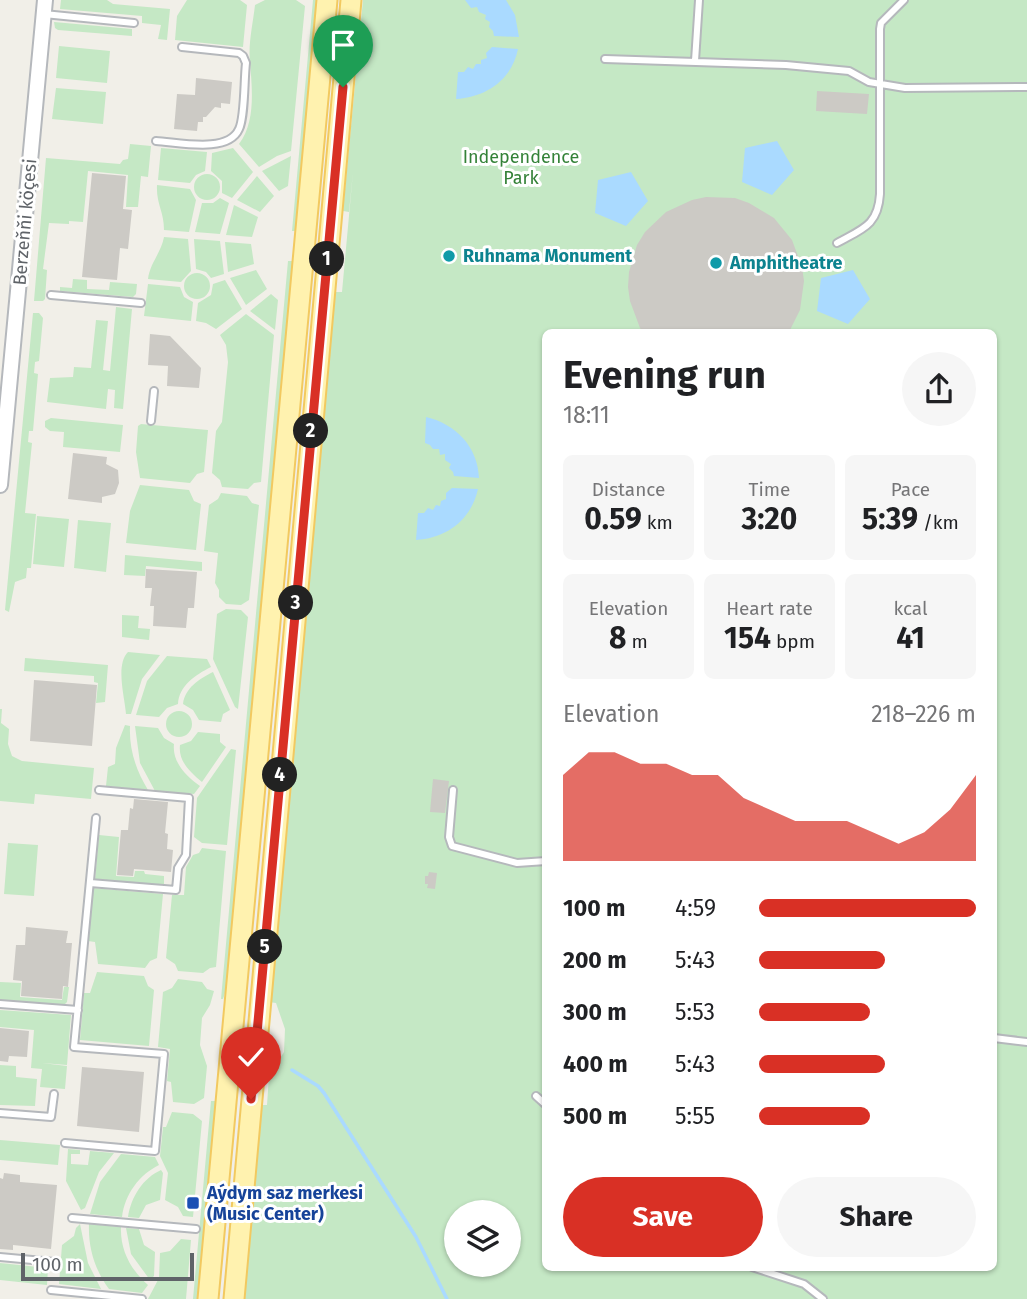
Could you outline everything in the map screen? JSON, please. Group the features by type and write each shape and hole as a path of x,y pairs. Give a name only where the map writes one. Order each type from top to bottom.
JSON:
{"main road":[{"path":"208,1299 327,0"},
{"path":"234,1299 351,0"}],"street":[{"name":"Berzeňňi köçesi","path":"0,485 44,7"}],"lane":[{"path":"695,61 699,0"},
{"path":"837,243 869,225 878,210 880,25 904,0"},
{"path":"44,7 134,23"},
{"path":"156,141 219,144 234,136 240,124 246,63 243,55 182,47"},
{"path":"606,59 775,64 849,71 869,82 905,88 1027,87"},
{"path":"51,295 141,303"},
{"path":"151,421 153,391"},
{"path":"90,883 176,890 178,868 186,855 189,799 99,790"},
{"path":"453,790 449,837 452,846 517,863 542,861"},
{"path":"65,1143 155,1151 164,1054 74,1047 96,818"},
{"path":"0,1004 78,1010"},
{"path":"997,1038 1027,1042"},
{"path":"0,1112 51,1117 54,1094"},
{"path":"536,1096 542,1101"},
{"path":"72,1218 196,1229"},
{"path":"0,1257 54,1262"},
{"path":"764,1271 804,1284 823,1299"},
{"path":"51,1290 142,1299"}],"green space":[{"path":"61,0 107,0 113,4 170,9 167,40 158,39 161,25 142,23 142,16 60,9"},
{"path":"187,0 240,0 247,5 243,47 175,40 177,16"},
{"path":"265,0 296,0 305,6 291,151 259,167 239,144 250,115 250,48 255,5"},
{"path":"313,0 319,0 298,231 292,231"},
{"name":"Independence Park","path":"363,0 1027,0 1027,1299 244,1299 261,1105 267,1105 269,1076 284,1052 285,1029 276,1003 269,1002 335,292 342,292 353,172 349,212 343,211"},
{"path":"54,22 132,29 132,36 58,30"},
{"path":"59,46 110,51 107,83 56,78"},
{"path":"56,88 106,92 103,124 52,119"},
{"path":"130,144 151,146 148,177 141,176 138,207 126,207 128,175 88,171 83,222 49,223 43,269 47,270 45,299 34,301 46,158 120,164 128,159"},
{"path":"161,148 207,152 205,171 196,175 190,183 158,180"},
{"path":"233,148 253,172 232,198 222,193 222,181 211,171 212,153"},
{"path":"291,156 288,186 279,191 262,171"},
{"path":"207,174 216,178 220,187 216,196 207,200 198,196 194,187 198,178"},
{"path":"257,176 274,196 260,212 237,200"},
{"path":"157,185 190,189 196,200 189,232 164,230"},
{"path":"220,198 229,203 220,234 195,232 202,203 213,203"},
{"path":"234,205 258,217 252,237 226,235"},
{"path":"164,237 188,239 191,271 181,282 148,279"},
{"path":"194,239 220,241 224,274 211,278 206,272 196,269"},
{"path":"225,242 251,244 254,264 228,272"},
{"path":"288,261 295,261 228,984 221,999"},
{"path":"256,270 267,289 246,305 230,278"},
{"path":"197,273 206,277 210,286 206,295 197,299 188,295 184,286 188,277"},
{"path":"73,279 87,280 87,289 109,290 110,282 137,284 136,294 133,297 60,291 60,287 72,288"},
{"path":"225,280 242,309 216,329 196,321 198,303 211,295 213,284"},
{"path":"148,284 180,287 184,297 193,302 191,321 144,316"},
{"path":"271,294 278,300 275,330 250,311"},
{"path":"116,307 132,309 123,409 114,408 115,390 108,389 106,409 47,402 50,378 73,377 74,367 91,368 96,320 108,321 103,370 110,371"},
{"path":"33,313 39,313 43,318 39,361 35,362 34,373 38,374 33,431 29,431 28,442 32,443 25,513 36,514 31,568 27,568 26,578 15,582 9,612 5,610"},
{"path":"246,314 274,335 261,482 254,483 248,489 222,487 220,480 212,473 216,431 222,422 228,362 226,345 220,335"},
{"path":"51,418 123,425 120,452 63,447 64,432 50,431 45,427 45,421"},
{"path":"141,424 208,430 204,472 197,474 190,483 140,478 136,452 138,426"},
{"path":"140,485 189,490 194,501 201,504 196,550 126,543 130,511"},
{"path":"221,493 247,496 252,503 259,505 249,600 241,605 226,604 219,597 215,583 218,553 204,551 209,505 218,499"},
{"path":"37,516 69,519 64,567 33,564"},
{"path":"78,520 111,523 106,572 74,568"},
{"path":"125,555 202,562 202,571 146,566 145,576 124,575"},
{"path":"226,609 241,610 248,617 238,709 213,659 217,614"},
{"path":"122,615 139,616 138,628 150,629 149,640 122,637"},
{"path":"128,652 160,655 142,679 131,714 126,714 122,682 122,665"},
{"path":"167,656 207,659 211,667 189,682 181,692 178,704 167,708 159,717 136,715 147,681"},
{"path":"25,658 108,665 105,702 96,703 98,683 94,682 94,676 24,671"},
{"path":"213,672 230,710 223,714 221,722 199,720 193,710 183,704 190,689"},
{"path":"0,709 1,723 9,729 8,744 12,756 22,761 94,768 91,799 35,794 34,804 0,801"},
{"path":"179,711 188,715 192,724 188,733 179,737 170,733 166,724 170,715"},
{"path":"125,725 130,726 134,760 148,790 106,786 108,767 115,764 116,748"},
{"path":"135,726 158,728 164,738 174,744 175,757 181,768 200,786 194,794 155,791 140,763"},
{"path":"198,732 220,734 220,742 226,747 202,782 186,766 180,751 180,745 191,741"},
{"path":"231,749 236,750 227,845 202,843 194,837 197,798"},
{"path":"99,835 119,837 116,876 134,877 135,871 144,871 145,874 164,876 164,885 95,879"},
{"path":"8,843 38,845 34,896 4,894"},
{"path":"202,848 226,851 216,967 203,973 178,971 175,964 166,958 172,895 184,895 186,867 193,855 199,853"},
{"path":"93,888 163,894 157,958 150,961 145,968 98,964 95,942 88,941"},
{"path":"97,972 144,976 148,986 154,990 149,1046 80,1040 84,993 90,993"},
{"path":"178,979 202,982 207,989 214,991 202,1018 200,1045 207,1066 204,1098 194,1104 173,1102 171,1082 167,1081 170,1049 158,1047 163,992 172,988"},
{"path":"0,982 21,983 20,997 62,1000 64,987 69,987 67,1002 64,1005 0,1000"},
{"path":"0,1010 71,1015 67,1065 42,1063 67,1066 65,1089 40,1087 42,1069 31,1068 34,1030 0,1027"},
{"path":"0,1065 16,1066 16,1077 37,1079 35,1106 0,1105"},
{"path":"211,1101 218,1101 200,1299 193,1299"},
{"path":"172,1112 193,1114 202,1121 193,1217 183,1216 178,1207 165,1200 168,1173 160,1156 163,1127 166,1127"},
{"path":"0,1140 60,1145 58,1165 0,1160"},
{"path":"68,1149 80,1150 80,1154 71,1154 71,1164 88,1165 90,1151 114,1153 99,1172 85,1208 81,1210 66,1181"},
{"path":"121,1154 155,1157 159,1165 145,1174 134,1186 122,1217 90,1214 100,1182"},
{"path":"161,1170 160,1200 146,1205 139,1218 128,1217 139,1189"},
{"path":"80,1224 88,1263 101,1289 59,1284 62,1245 74,1236"},
{"path":"89,1224 121,1227 122,1244 128,1259 136,1273 148,1285 142,1293 109,1289 93,1258"},
{"path":"126,1228 139,1229 144,1245 155,1252 154,1276 150,1280 131,1254"},
{"path":"181,1239 191,1240 186,1299 148,1299 159,1278 160,1253 170,1251"},
{"path":"0,1263 48,1268 47,1285 0,1280"}],"water":[{"path":"465,0 506,0 515,15 519,37 494,36 489,27 490,22 485,19 486,15 479,12 477,7 471,8"},
{"path":"492,47 518,49 510,69 488,90 478,95 456,99 458,72 481,64 481,60 487,58 486,53"},
{"path":"777,141 794,170 772,195 742,182 745,148"},
{"path":"631,172 648,201 626,226 595,213 598,180"},
{"path":"853,270 870,299 848,324 817,311 821,278"},
{"path":"426,417 447,425 463,438 475,456 479,478 454,476 449,468 451,464 445,460 445,454 440,455 439,449 433,449 425,443"},
{"path":"452,488 478,489 470,510 456,525 438,536 416,540 418,513 424,513 428,508 433,510 436,505 440,506 441,501 446,499 446,493"}],"building":[{"path":"196,78 232,82 230,104 221,103 221,108 215,107 203,117 203,122 198,122 197,131 174,129 177,94 195,95"},
{"path":"817,91 869,94 867,114 816,111"},
{"path":"92,173 126,176 123,209 132,210 128,249 120,248 117,280 82,277"},
{"name":"Amphitheatre","path":"706,197 735,198 749,203 774,218 792,240 804,281 800,310 790,329 641,329 630,301 628,287 629,272 637,245 645,232 666,212 692,200"},
{"path":"150,334 170,336 201,368 199,388 167,386 168,366 148,365"},
{"path":"73,453 107,457 106,464 118,470 119,483 115,494 102,497 102,503 68,499"},
{"path":"146,569 197,572 194,608 188,608 186,628 153,626 154,606 150,606 152,588 145,588"},
{"path":"34,680 97,685 92,746 30,741"},
{"path":"433,779 449,781 445,813 430,812"},
{"path":"134,799 168,802 165,833 168,834 167,849 173,850 171,872 134,869 133,876 117,875 121,830 128,830 130,808 133,809"},
{"path":"429,872 437,873 435,889 427,888 428,884 425,884 425,876 428,876"},
{"path":"26,927 68,931 66,943 72,943 68,987 63,986 62,999 21,996 22,981 13,980 16,945 25,945"},
{"path":"0,1028 29,1031 27,1057 9,1056 8,1062 0,1061"},
{"path":"82,1067 144,1072 139,1132 77,1126"},
{"path":"4,1173 20,1175 20,1182 57,1185 51,1249 13,1245 13,1250 0,1249 0,1178 3,1179"}],"waterway":[{"path":"292,1070 318,1086 324,1093 416,1237 447,1299"}],"place":[{"name":"Ruhnama Monument","path":"449,256"},
{"name":"Amphitheatre","path":"716,263"},
{"name":"Aýdym saz merkesi (Music Center)","path":"193,1203"}],"route":[{"path":"251,1099 343,87"}]}
